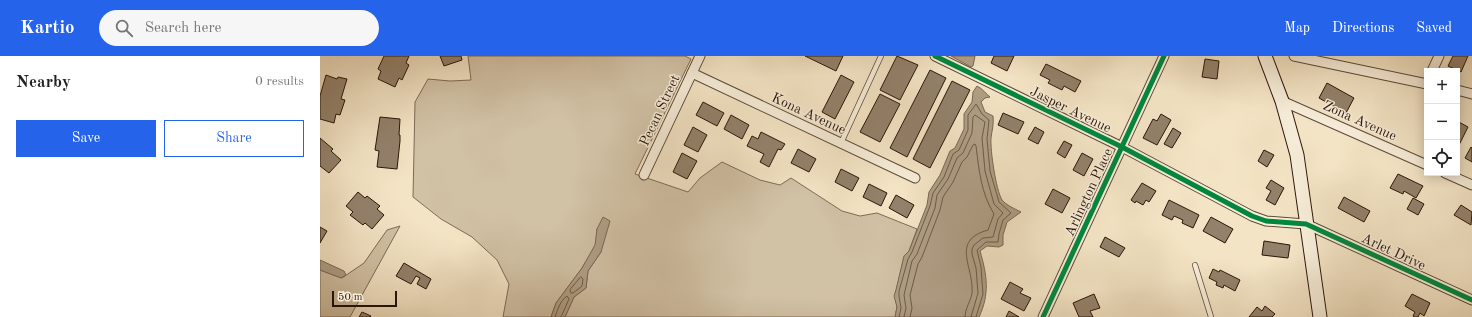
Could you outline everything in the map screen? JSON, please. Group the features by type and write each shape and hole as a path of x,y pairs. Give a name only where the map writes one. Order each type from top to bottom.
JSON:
{"main road":[{"path":"1265,56 1282,101 1296,155 1320,317"}],"street":[{"name":"Pecan Street","path":"644,175 700,56"},
{"name":"Jasper Avenue","path":"935,56 1122,147 1252,216 1266,221 1306,224"},
{"name":"Arlington Place","path":"1043,317 1164,56"},
{"path":"1294,56 1424,82"},
{"path":"1433,68 1439,56"},
{"name":"Kona Avenue","path":"692,73 915,178"},
{"path":"1460,91 1472,94"},
{"name":"Zona Avenue","path":"1282,101 1424,164"},
{"path":"1452,176 1472,185"},
{"name":"Arlet Drive","path":"1306,224 1472,300"}],"lane":[{"path":"841,143 881,56"},
{"path":"1195,265 1211,317"}],"shaded area":[{"path":"468,56 685,56 691,59 635,174 688,192 700,178 722,162 760,180 780,185 791,178 842,211 860,216 877,213 917,229 909,251 904,257 895,295 897,307 895,317 565,317 574,297 586,288 588,271 601,252 597,229 596,245 582,268 556,303 551,317 503,317 509,284 497,260 472,237 441,219 413,197 415,102 428,79 450,81 471,80"},
{"path":"400,226 350,317 320,317 320,270 342,278 364,263 387,230"}],"water":[{"path":"951,56 975,56 973,66 971,67"},
{"path":"977,86 990,97 985,98 981,102 985,112 993,116 991,151 1000,195 1006,204 1021,212 1007,222 1003,235 1003,245 999,247 987,246 980,251 986,276 986,292 979,317 895,317 897,307 894,296 904,256 909,251 927,205 929,192 940,175 950,151 955,148 964,129 964,114 972,102 973,92"},
{"path":"603,217 610,221 601,252 588,271 586,288 574,297 565,317 551,317 556,303 582,268 595,245 597,229"},
{"path":"320,260 344,271 346,275 341,278 320,270"}],"building":[{"path":"384,56 409,56 406,63 409,65 402,80 399,78 395,87 378,79 381,71 378,69"},
{"path":"440,56 461,56 462,60 444,66"},
{"path":"805,56 843,56 836,71"},
{"path":"897,56 918,65 900,100 880,90"},
{"path":"994,56 1014,56 1007,71 991,63"},
{"path":"1453,56 1468,56 1461,72 1460,68 1452,68 1448,66"},
{"path":"1205,59 1219,61 1217,79 1202,77"},
{"path":"1046,64 1081,81 1075,92 1064,86 1062,90 1048,83 1050,80 1040,75"},
{"path":"930,70 946,78 907,157 890,148"},
{"path":"326,75 337,79 338,77 347,79 341,99 345,100 340,115 336,114 334,123 320,119 320,96"},
{"path":"841,75 854,82 835,119 822,112"},
{"path":"952,81 970,90 930,168 913,159"},
{"path":"1327,83 1354,98 1346,113 1319,98"},
{"path":"880,94 900,104 880,142 860,132"},
{"path":"703,102 724,113 717,126 696,115"},
{"path":"1003,113 1024,122 1018,134 998,125"},
{"path":"1161,114 1171,120 1157,145 1143,138 1153,119 1157,121"},
{"path":"731,115 749,125 742,139 724,129"},
{"path":"380,117 400,119 400,141 397,169 377,167 379,151 375,150"},
{"path":"1460,123 1468,127 1460,143"},
{"path":"693,127 707,135 698,152 684,145"},
{"path":"1035,127 1044,132 1038,144 1028,139"},
{"path":"1173,128 1181,133 1172,148 1164,144"},
{"path":"761,132 785,144 781,150 778,149 769,167 760,162 764,154 747,146 752,136 758,139"},
{"path":"320,138 333,149 331,151 341,160 329,173 320,166"},
{"path":"1064,141 1072,145 1065,158 1057,153"},
{"path":"1471,147 1472,148 1472,162 1465,158"},
{"path":"798,149 816,159 809,172 791,163"},
{"path":"1264,150 1274,155 1267,167 1258,161"},
{"path":"682,153 697,161 687,179 673,172"},
{"path":"1082,153 1093,159 1084,176 1073,170"},
{"path":"841,169 859,178 852,191 835,182"},
{"path":"1398,174 1423,186 1416,198 1404,191 1403,194 1390,188"},
{"path":"1271,180 1284,188 1275,205 1266,200 1271,191 1266,188"},
{"path":"1142,183 1156,191 1149,202 1146,200 1143,205 1136,201 1135,203 1131,200"},
{"path":"869,184 887,193 881,206 863,197"},
{"path":"1053,189 1070,198 1062,213 1045,204"},
{"path":"358,192 365,198 367,196 380,206 377,209 384,215 372,229 365,223 363,225 350,215 353,212 346,206"},
{"path":"896,195 914,205 907,218 889,208"},
{"path":"1344,197 1370,211 1364,222 1338,208"},
{"path":"1413,198 1424,204 1418,215 1407,209"},
{"path":"1169,200 1199,215 1193,228 1182,223 1183,220 1174,216 1172,220 1162,215"},
{"path":"1461,205 1472,212 1471,225 1454,215"},
{"path":"1211,217 1233,229 1225,243 1203,231"},
{"path":"320,227 327,231 320,243"},
{"path":"1105,237 1125,248 1119,257 1100,247"},
{"path":"1264,241 1290,245 1288,258 1262,255"},
{"path":"404,263 431,279 426,289 417,284 420,278 416,276 411,284 396,276"},
{"path":"1213,269 1219,272 1220,270 1240,280 1235,291 1224,285 1223,288 1216,285 1217,282 1209,278"},
{"path":"1010,282 1023,289 1020,293 1031,298 1024,311 1001,299"},
{"path":"1094,294 1100,308 1090,311 1093,317 1079,317 1073,303"},
{"path":"1412,294 1430,303 1424,316 1420,313 1418,317 1413,316 1415,312 1405,306"},
{"path":"1265,306 1275,314 1272,317 1249,317 1257,307 1262,311"},
{"path":"1009,311 1019,317 1006,317"},
{"path":"362,312 371,316 359,317"}],"cycle path":[{"path":"935,56 1122,147 1252,216 1266,221 1306,224 1472,300"},
{"path":"1043,317 1164,56"}]}
